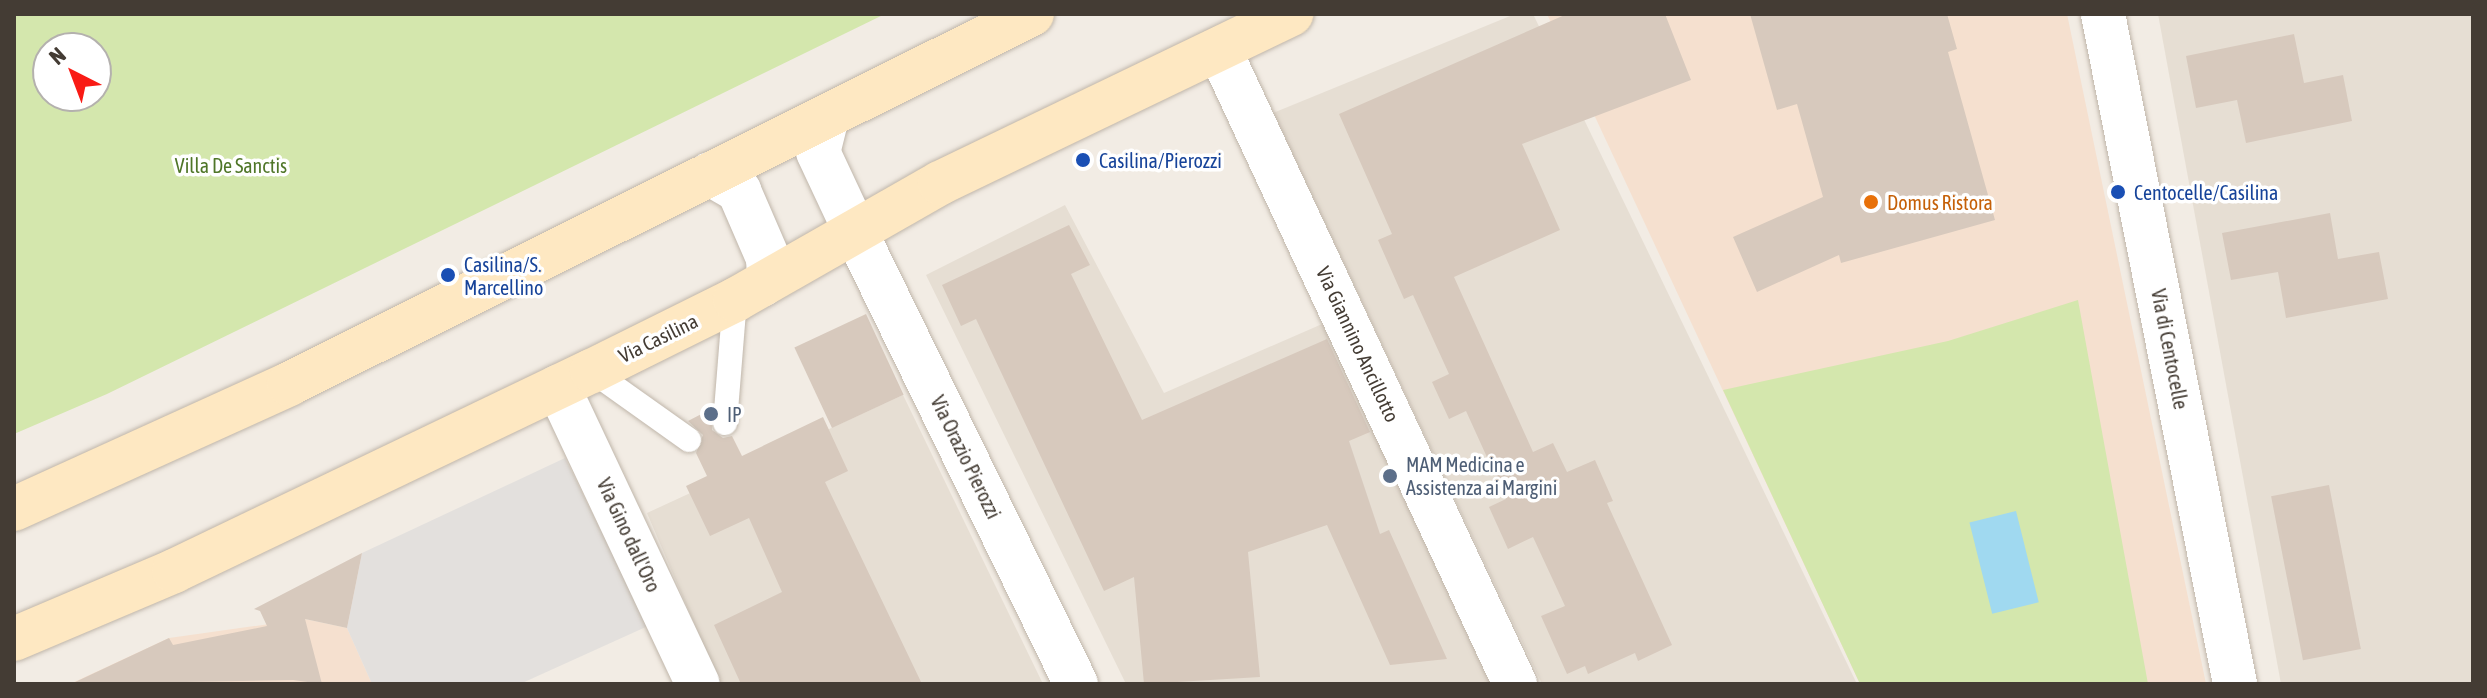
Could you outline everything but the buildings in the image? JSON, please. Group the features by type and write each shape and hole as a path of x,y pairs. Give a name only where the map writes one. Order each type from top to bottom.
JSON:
{"main road":[{"path":"14,509 289,384 1032,14"},
{"name":"Via Casilina","path":"14,639 174,571 575,379 748,293 953,177 1291,14"}],"street":[{"name":"Via di Centocelle","path":"2103,14 2235,684"},
{"name":"Via Giannino Ancillotto","path":"1219,49 1515,684"},
{"name":"Via Orazio Pierozzi","path":"827,117 818,152 1076,684"},
{"path":"710,174 739,191 768,258 769,276 748,293"},
{"name":"Via Gino dall'Oro","path":"575,379 698,684"}],"lane":[{"path":"725,423 748,293"},
{"path":"575,379 689,440"}],"shaded area":[{"path":"1515,14 1533,14 1857,684 1542,684 1273,113"},
{"name":"Domus Ristora","path":"1547,14 2067,14 2206,684 1860,684"},
{"path":"2158,14 2473,14 2473,684 2281,684"},
{"path":"1065,205 1164,393 1329,321 1495,684 1126,684 926,275"},
{"path":"903,395 1043,684 720,684 647,513"},
{"path":"565,458 648,626 520,684 372,684 347,628 362,553"},
{"path":"305,619 347,628 372,684 70,684 169,638"}],"green space":[{"name":"Villa De Sanctis","path":"14,14 885,14 107,394 14,434"},
{"path":"2078,300 2148,684 1860,684 1723,390 1948,341"}],"water":[{"path":"2016,511 2039,602 1992,614 1969,523"}],"place":[{"name":"Casilina/Pierozzi","path":"1083,160"},
{"name":"Centocelle/Casilina","path":"2118,192"},
{"name":"Domus Ristora","path":"1871,202"},
{"name":"Casilina/S. Marcellino","path":"448,275"},
{"name":"IP","path":"711,414"},
{"name":"MAM Medicina e Assistenza ai Margini","path":"1390,476"}]}
